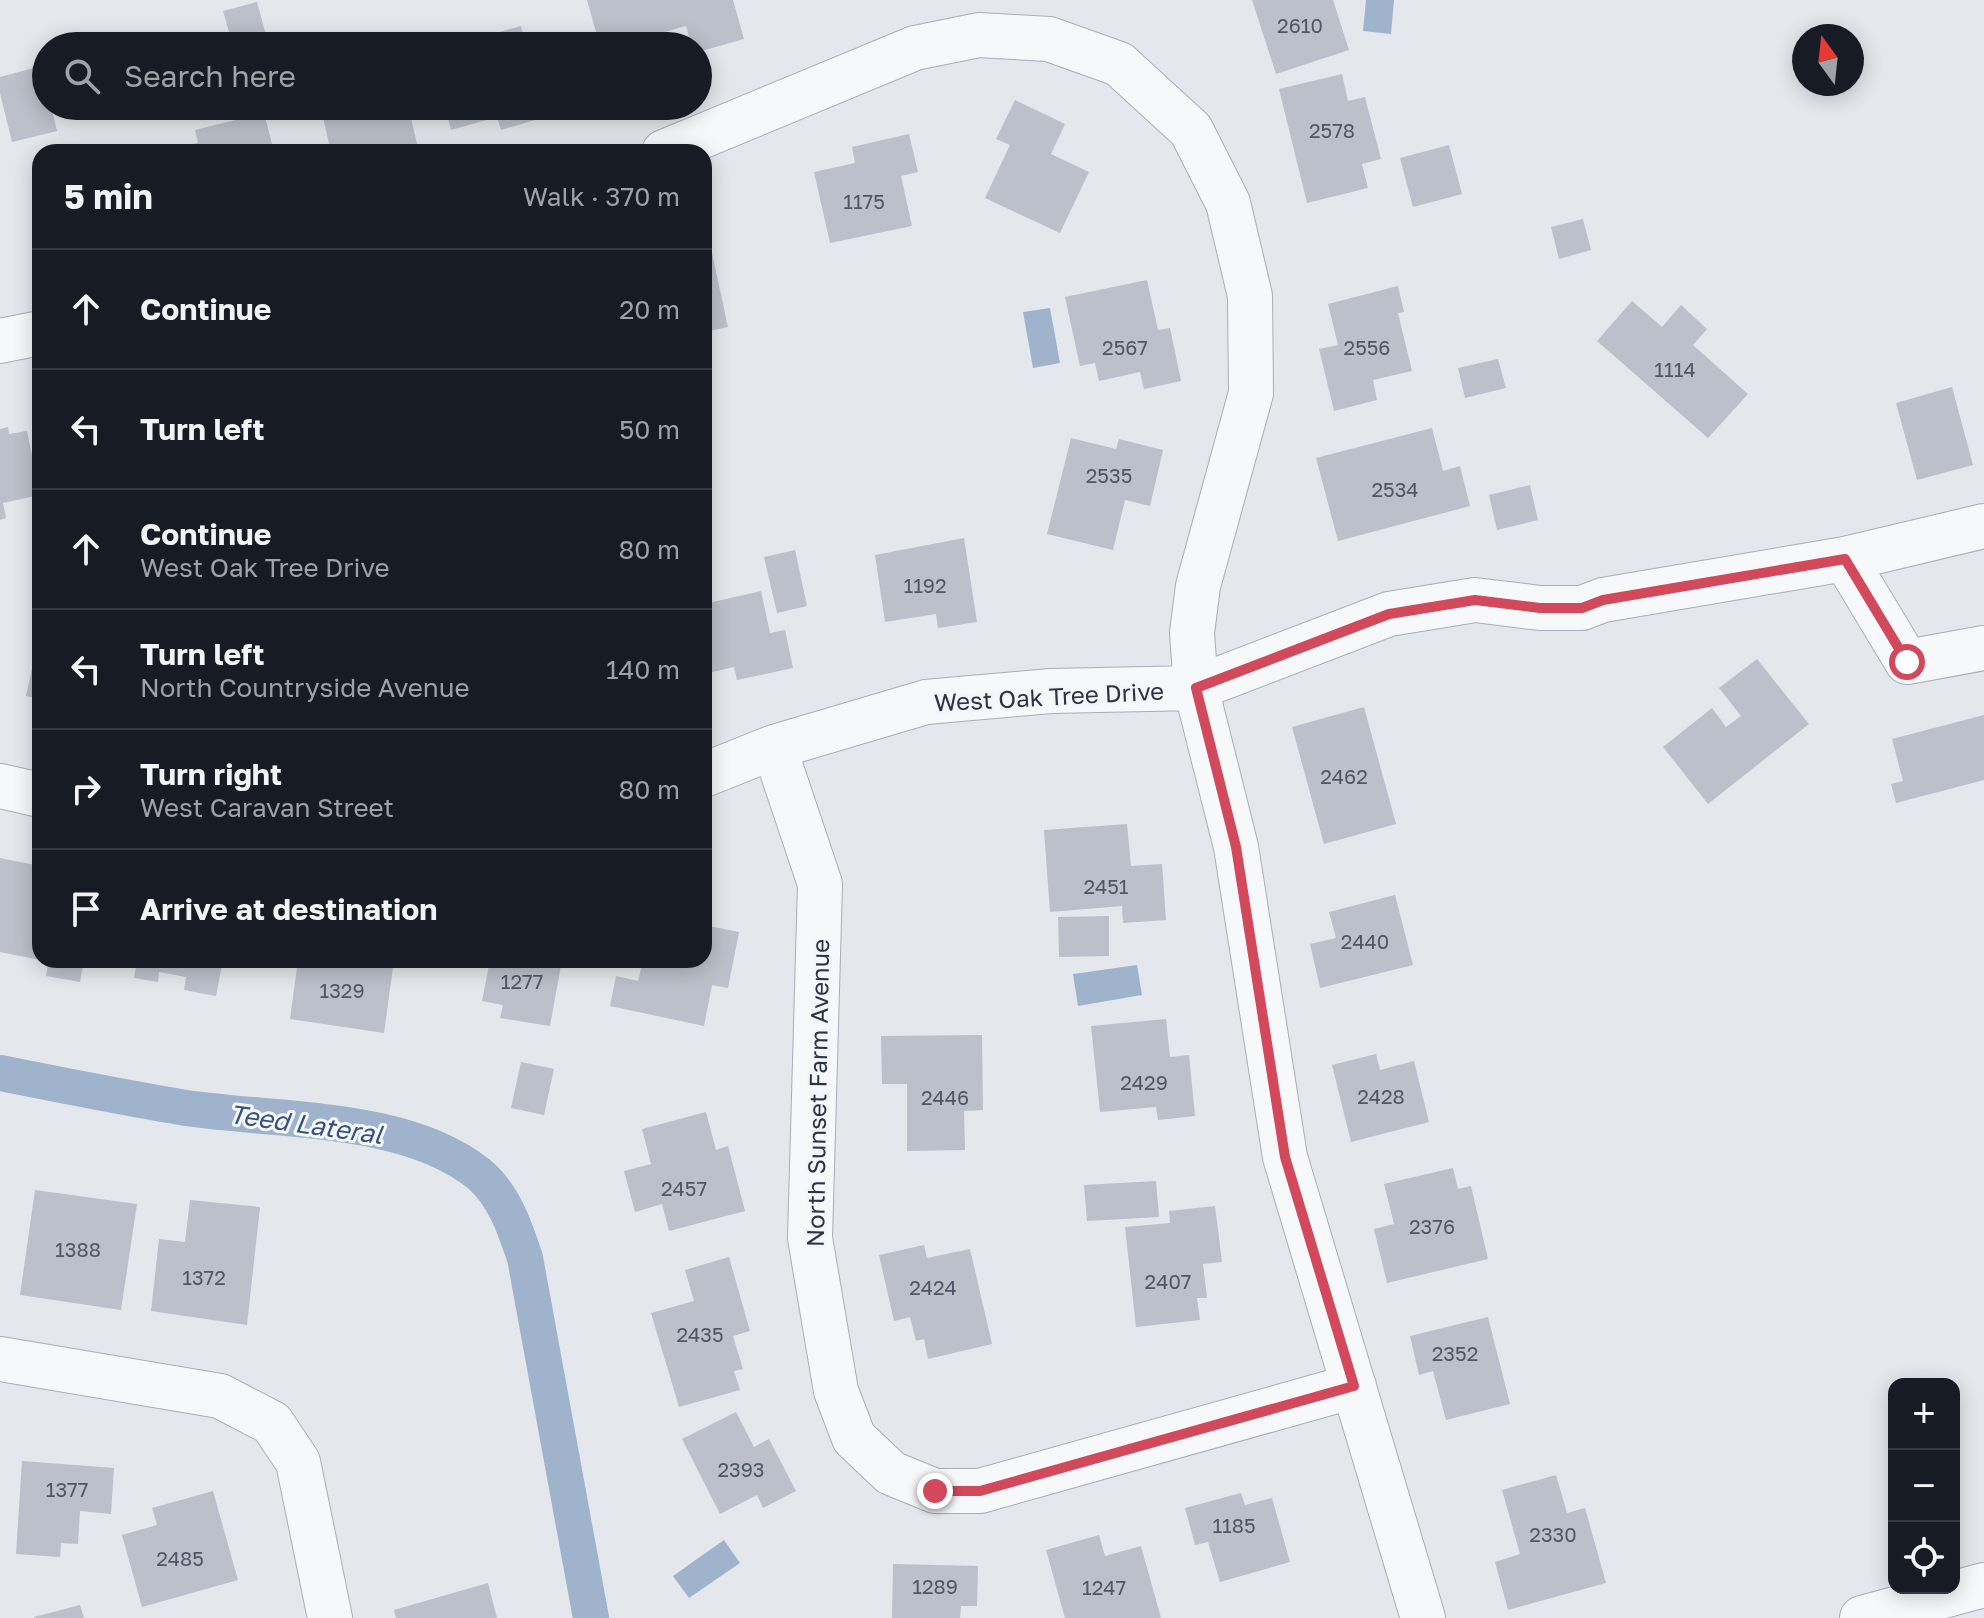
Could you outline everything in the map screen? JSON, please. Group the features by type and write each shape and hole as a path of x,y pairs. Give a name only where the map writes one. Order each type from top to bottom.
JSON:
{"street":[{"path":"683,144 915,48 979,35 1049,39 1119,64 1191,130 1228,203 1250,296 1251,393 1198,586 1192,633 1196,688 1236,847 1285,1157 1423,1618"},
{"path":"0,341 32,335"},
{"name":"West Oak Tree Drive","path":"712,772 774,747 926,702 1051,691 1196,688 1389,614 1475,600 1540,608 1582,608 1603,600 1845,559 1984,526"},
{"path":"1845,559 1907,662 1984,648"},
{"name":"North Sunset Farm Avenue","path":"774,747 820,884 810,1238 836,1391 854,1438 891,1473 935,1491 980,1491 1354,1386"},
{"path":"0,786 32,793"},
{"path":"0,1359 220,1396 272,1423 298,1462 330,1618"},
{"path":"1862,1618 1984,1585"}],"water":[{"path":"1366,0 1394,0 1391,34 1363,31"},
{"path":"1050,308 1060,363 1033,368 1023,312"},
{"path":"1137,965 1142,995 1078,1006 1073,974"},
{"path":"724,1540 740,1563 689,1598 673,1576"}],"building":[{"path":"587,0 733,0 744,39 712,48 712,32 688,32 686,26 665,32 596,32"},
{"path":"1252,0 1333,0 1349,50 1276,74"},
{"path":"257,2 265,32 229,32 223,11"},
{"path":"521,26 522,32 500,32"},
{"path":"32,68 32,120 54,120 57,131 12,142 0,93 0,77"},
{"path":"1342,74 1348,101 1365,97 1381,159 1362,164 1368,188 1307,203 1279,89"},
{"path":"1015,100 1065,124 1051,154 1089,172 1060,233 985,198 1010,145 996,139"},
{"path":"236,120 266,120 272,144 194,144 198,143 195,130"},
{"path":"323,120 411,120 417,144 329,144"},
{"path":"448,120 486,120 451,130"},
{"path":"498,120 535,120 501,130"},
{"path":"909,134 918,172 901,176 912,226 830,243 814,172 855,163 852,147"},
{"path":"1449,145 1462,194 1413,207 1400,158"},
{"path":"1583,219 1591,250 1559,259 1551,227"},
{"path":"712,253 728,327 712,330"},
{"path":"1147,280 1158,330 1170,328 1181,381 1144,389 1140,372 1099,381 1095,363 1080,366 1065,297"},
{"path":"1398,286 1404,312 1398,313 1412,371 1373,380 1377,400 1334,411 1319,349 1338,345 1328,304"},
{"path":"1632,301 1662,327 1681,305 1707,329 1693,345 1748,394 1708,438 1597,341"},
{"path":"1498,359 1506,388 1465,398 1458,368"},
{"path":"1952,387 1973,465 1917,480 1896,403"},
{"path":"8,427 9,434 27,431 32,456 32,497 3,503 6,518 0,520 0,429"},
{"path":"1432,428 1443,471 1460,466 1470,506 1338,541 1316,458"},
{"path":"1071,438 1116,449 1119,439 1163,450 1150,506 1125,500 1113,550 1047,534"},
{"path":"1530,485 1538,520 1497,530 1489,495"},
{"path":"964,538 977,622 938,628 936,614 885,622 875,555"},
{"path":"795,550 807,606 777,613 764,557"},
{"path":"761,591 770,633 785,630 793,668 737,680 734,667 712,672 712,602"},
{"path":"1757,659 1809,724 1708,804 1663,747 1712,708 1726,727 1741,716 1719,688"},
{"path":"32,668 32,697 26,696"},
{"path":"1364,707 1396,824 1324,844 1292,727"},
{"path":"1984,715 1984,780 1896,803 1891,784 1903,781 1892,739"},
{"path":"1127,824 1131,866 1162,864 1166,920 1123,923 1122,906 1050,912 1044,830"},
{"path":"0,858 32,864 32,958 0,952"},
{"path":"1395,895 1413,965 1320,988 1310,944 1336,938 1329,912"},
{"path":"1109,916 1109,956 1059,957 1058,917"},
{"path":"712,927 739,932 728,988 712,985 704,1026 610,1006 616,976 638,981 641,968 712,968"},
{"path":"48,968 83,968 80,982 46,976"},
{"path":"136,968 221,968 216,996 184,990 186,977 159,972 158,982 134,978"},
{"path":"297,968 393,968 384,1033 290,1019"},
{"path":"488,968 561,968 550,1026 500,1018 503,1005 482,1001"},
{"path":"1166,1019 1170,1057 1189,1055 1195,1116 1158,1120 1156,1107 1100,1112 1091,1026"},
{"path":"982,1035 983,1110 964,1111 965,1150 907,1151 907,1084 882,1084 881,1036"},
{"path":"1376,1054 1380,1070 1414,1061 1429,1122 1351,1142 1332,1065"},
{"path":"521,1062 554,1069 544,1115 511,1108"},
{"path":"706,1112 716,1150 728,1146 745,1211 669,1231 662,1204 635,1212 624,1171 651,1164 642,1129"},
{"path":"1453,1168 1458,1189 1471,1186 1488,1259 1387,1283 1374,1229 1394,1224 1384,1184"},
{"path":"1156,1181 1159,1217 1087,1221 1084,1185"},
{"path":"35,1190 137,1204 121,1310 20,1295"},
{"path":"190,1200 260,1207 247,1325 151,1311 159,1239 185,1242"},
{"path":"1215,1206 1222,1262 1203,1264 1207,1298 1197,1298 1200,1320 1136,1327 1125,1227 1170,1223 1169,1211"},
{"path":"924,1245 927,1258 970,1249 992,1344 928,1359 924,1339 916,1341 910,1317 894,1321 879,1255"},
{"path":"729,1257 750,1331 733,1336 743,1369 734,1371 740,1390 679,1407 651,1313 694,1301 685,1270"},
{"path":"1488,1317 1510,1404 1446,1420 1433,1371 1419,1375 1410,1336"},
{"path":"736,1412 754,1447 769,1439 796,1491 763,1508 757,1495 720,1514 682,1439"},
{"path":"22,1461 114,1468 111,1514 80,1511 78,1544 61,1543 60,1557 16,1554"},
{"path":"1556,1475 1567,1513 1585,1508 1606,1583 1508,1610 1495,1562 1520,1554 1502,1490"},
{"path":"213,1491 238,1580 142,1607 122,1535 157,1525 152,1508"},
{"path":"1241,1493 1245,1505 1272,1498 1290,1562 1220,1582 1208,1542 1195,1545 1185,1508"},
{"path":"1099,1535 1105,1556 1141,1546 1161,1618 1065,1618 1046,1550"},
{"path":"893,1564 978,1566 977,1606 961,1606 960,1618 892,1618"},
{"path":"488,1583 497,1618 396,1618 394,1610"},
{"path":"80,1605 84,1618 34,1618 34,1617"}],"waterway":[{"name":"Teed Lateral","path":"0,1073 180,1107 375,1130 448,1154 488,1182 513,1224 525,1258 591,1618"}],"route":[{"path":"935,1491 980,1491 1354,1386 1285,1157 1236,847 1196,688 1389,614 1475,600 1540,608 1582,608 1603,600 1845,559 1907,662"}]}
